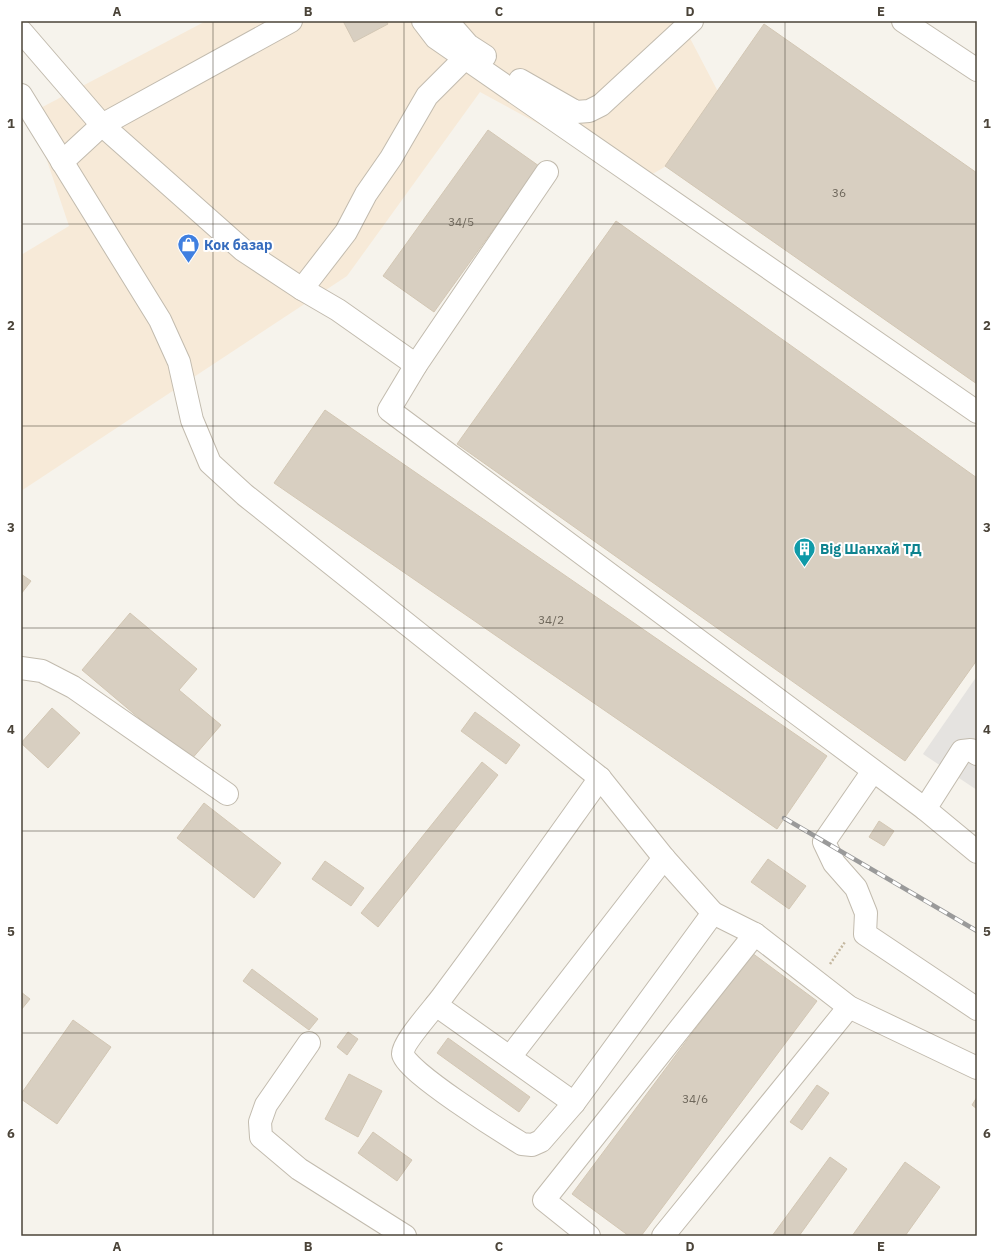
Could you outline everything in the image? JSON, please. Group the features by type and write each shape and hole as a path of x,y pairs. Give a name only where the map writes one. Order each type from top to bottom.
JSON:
{"lane":[{"path":"62,162 102,125 291,21"},
{"path":"423,21 436,38 977,412"},
{"path":"447,21 468,45 509,73 576,112 589,111 601,105 692,21"},
{"path":"904,21 977,70"},
{"path":"21,31 102,125 243,250 302,289 338,310 416,365"},
{"path":"302,289 346,232 366,194 391,158 427,96 465,58"},
{"path":"21,95 160,320 179,362 192,420 210,463 245,495 600,778 664,858 713,912 755,934 849,1007 977,1068"},
{"path":"547,172 416,365 389,410 925,809 977,852"},
{"path":"21,668 42,671 73,687 227,794"},
{"path":"925,809 962,751 974,747"},
{"path":"873,771 824,842 834,863 856,888 866,913 865,934 977,1009"},
{"path":"600,778 404,1047 403,1053 405,1060 417,1072 455,1100 522,1144 532,1144 540,1141 574,1103 713,912"},
{"path":"510,1057 664,858"},
{"path":"589,1236 544,1200 755,934"},
{"path":"436,1005 574,1103"},
{"path":"663,1236 849,1007"},
{"path":"309,1043 266,1105 260,1122 261,1137 299,1169 405,1236"}],"path":[{"path":"816,982 847,940 865,934"}],"shaded area":[{"name":"Кок базар","path":"206,21 681,21 736,126 642,180 480,92 347,276 21,491 21,255 69,226 31,113"},
{"path":"977,676 977,790 923,754"}],"building":[{"path":"343,21 386,21 388,24 354,42"},
{"path":"764,24 977,173 977,384 665,166"},
{"path":"488,130 539,166 434,312 383,276"},
{"name":"Big Шанхай ТД","path":"616,221 977,478 977,660 905,761 457,444"},
{"path":"325,410 827,756 777,829 274,483"},
{"path":"21,574 31,581 21,594"},
{"path":"130,613 197,669 179,690 221,725 190,761 82,670"},
{"path":"52,708 80,733 48,768 21,743"},
{"path":"475,712 520,745 506,764 461,731"},
{"path":"482,762 498,775 378,927 361,913"},
{"path":"204,803 281,863 254,898 177,838"},
{"path":"879,821 894,831 884,846 869,837"},
{"path":"768,859 806,886 789,909 751,882"},
{"path":"325,861 364,888 351,906 312,879"},
{"path":"752,953 817,1001 641,1236 629,1236 572,1194"},
{"path":"252,969 318,1019 309,1030 243,981"},
{"path":"21,992 30,999 21,1010"},
{"path":"73,1020 111,1047 57,1124 21,1099 21,1094"},
{"path":"348,1032 358,1039 347,1055 337,1047"},
{"path":"448,1038 530,1097 519,1112 437,1053"},
{"path":"349,1074 382,1091 358,1137 325,1119"},
{"path":"817,1085 829,1093 802,1130 790,1122"},
{"path":"977,1097 977,1109 972,1105"},
{"path":"373,1132 412,1160 397,1181 358,1153"},
{"path":"830,1157 847,1169 799,1236 772,1236"},
{"path":"905,1162 940,1187 905,1236 852,1236"}],"railway":[{"path":"784,818 977,931"}],"place":[{"name":"Кок базар","path":"188,264"},
{"name":"Big Шанхай ТД","path":"805,568"}]}
